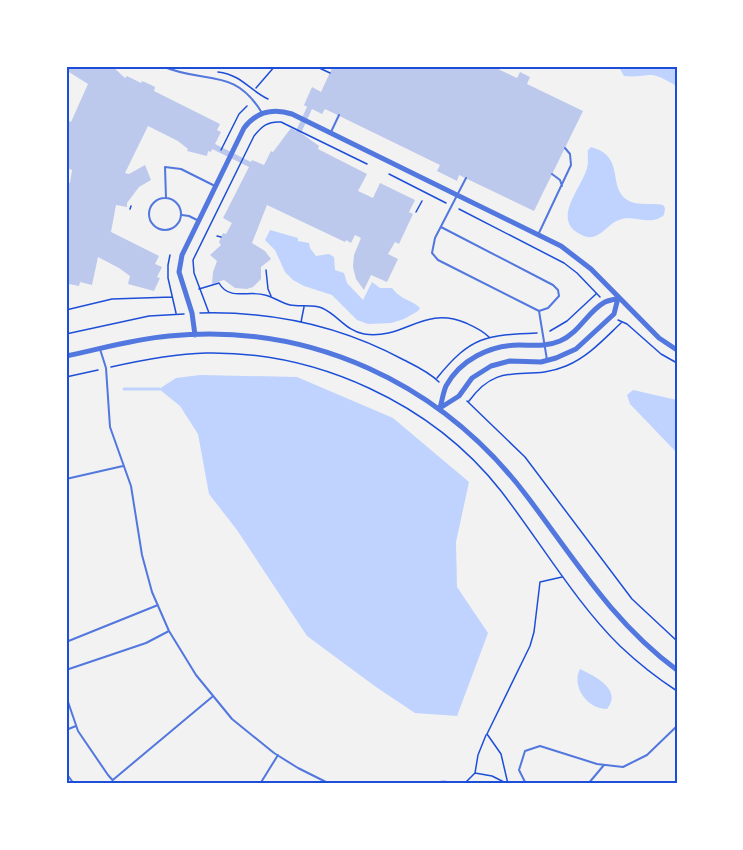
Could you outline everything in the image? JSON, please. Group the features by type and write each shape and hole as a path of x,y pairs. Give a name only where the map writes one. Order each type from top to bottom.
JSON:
{"street":[{"path":"195,335 192,313 179,272 182,255 244,128 262,113 284,111 458,195 578,257 659,338 677,350"},
{"path":"440,408 446,387 456,373 473,358 502,346 544,345 565,338 605,302 618,298"},
{"path":"440,408 459,396 472,378 490,366 510,361 547,360 567,354 585,342 614,314 618,298"},
{"path":"66,356 168,336 250,336 290,342 330,353 369,368 405,386 440,408 500,463 610,609 641,640 677,670"}],"lane":[{"path":"162,66 191,76 234,83 254,100 262,113"},
{"path":"330,133 339,115"},
{"path":"538,235 572,165 570,154 565,148"},
{"path":"166,198 165,167 181,169 216,186"},
{"path":"552,174 557,176 562,186"},
{"path":"441,227 553,285 558,290 559,296 548,308 539,311 438,260 432,253 441,227 466,178"},
{"path":"166,198 177,203 181,215 178,223 163,230 153,225 149,216 151,206 158,199 166,198"},
{"path":"181,215 199,220"},
{"path":"539,311 547,360"},
{"path":"100,349 106,368 110,427 131,486 142,555 152,592 169,632 195,675 212,697 246,731 278,756 330,784"},
{"path":"66,479 123,466"},
{"path":"66,642 158,605"},
{"path":"66,670 146,643 169,632"},
{"path":"66,696 76,726 84,740 117,784"},
{"path":"108,784 212,697"},
{"path":"66,730 76,726"},
{"path":"527,784 519,770 525,751 540,746 604,765 623,767 647,755 677,726"},
{"path":"260,784 278,756"},
{"path":"588,784 604,765"},
{"path":"66,773 74,784"}],"path":[{"path":"268,99 255,89 275,66"},
{"path":"315,66 330,73"},
{"path":"66,100 68,106 66,116"},
{"path":"221,150 239,114 247,106"},
{"path":"209,313 192,266 193,260 254,136 266,123 281,122 367,164"},
{"path":"389,174 447,203"},
{"path":"417,212 422,201"},
{"path":"459,209 564,263 600,297"},
{"path":"217,236 221,237"},
{"path":"170,255 168,272 176,314"},
{"path":"266,270 268,289 272,297"},
{"path":"199,289 219,283 226,291 233,293 258,293 284,303 322,308 357,333 388,334 434,317 445,316 471,325 489,337"},
{"path":"436,379 455,357 478,342 489,337 510,333 542,333 556,328 596,294"},
{"path":"66,310 112,299 172,297"},
{"path":"301,323 304,307"},
{"path":"617,319 627,324 661,354 677,363"},
{"path":"356,337 357,333"},
{"path":"66,377 185,354 206,353 278,359 317,369 371,389 435,427 482,469 590,612 640,664 677,691"},
{"path":"466,401 525,457 632,599 677,640"},
{"path":"464,784 475,773 478,755 487,734 530,646 540,582 564,577"},
{"path":"487,734 501,754 507,784"},
{"path":"475,773 492,776 507,784"}],"water":[{"path":"618,66 677,66 677,86 652,75 624,76"},
{"path":"591,147 602,151 608,157 621,193 626,199 639,204 663,205 664,215 653,220 630,218 619,220 592,237 575,231 568,217 569,209 587,168 588,150"},
{"path":"270,230 309,243 316,256 329,254 334,257 335,270 344,273 347,283 363,300 372,282 380,288 392,288 420,308 404,319 391,323 368,324 357,320 332,295 304,286 285,272 275,250 265,240"},
{"path":"200,375 297,377 393,418 469,482 456,542 457,587 488,633 457,716 415,713 307,636 237,530 209,494 198,434 180,406 159,389 176,378"},
{"path":"633,390 677,400 677,453 630,404 627,395"},
{"path":"580,669 599,679 609,689 612,695 607,709 587,701 579,689"}],"building":[{"path":"66,66 112,66 125,78 127,76 155,87 154,91 220,124 217,130 221,132 215,144 251,162 252,160 264,165 271,151 273,152 291,128 296,131 307,107 304,105 312,87 321,92 333,66 492,66 517,78 520,72 530,77 527,84 583,111 534,211 459,175 457,181 437,171 440,165 325,109 322,114 312,109 301,133 319,146 318,149 367,174 358,191 373,198 380,183 415,200 409,212 413,214 399,244 395,242 388,254 398,259 387,282 371,275 364,290 356,279 353,267 354,255 361,238 355,235 351,243 346,240 345,242 267,205 252,243 265,251 271,259 261,267 261,279 253,287 247,289 235,288 224,280 212,284 217,261 210,255 221,245 219,242 223,233 226,234 232,223 223,218 249,167 212,149 211,152 208,151 207,156 187,151 188,149 178,141 148,126 125,173 129,174 145,165 151,180 139,187 127,203 127,207 116,205 111,232 159,256 155,264 162,267 154,291 128,284 130,276 98,257 92,285 80,282 79,286 69,284 66,292 66,182 70,183 72,170 66,167 66,120 71,122 88,84 68,73"},
{"path":"443,780 458,783 458,784 430,784"}],"waterway":[{"path":"124,389 159,389"}]}
